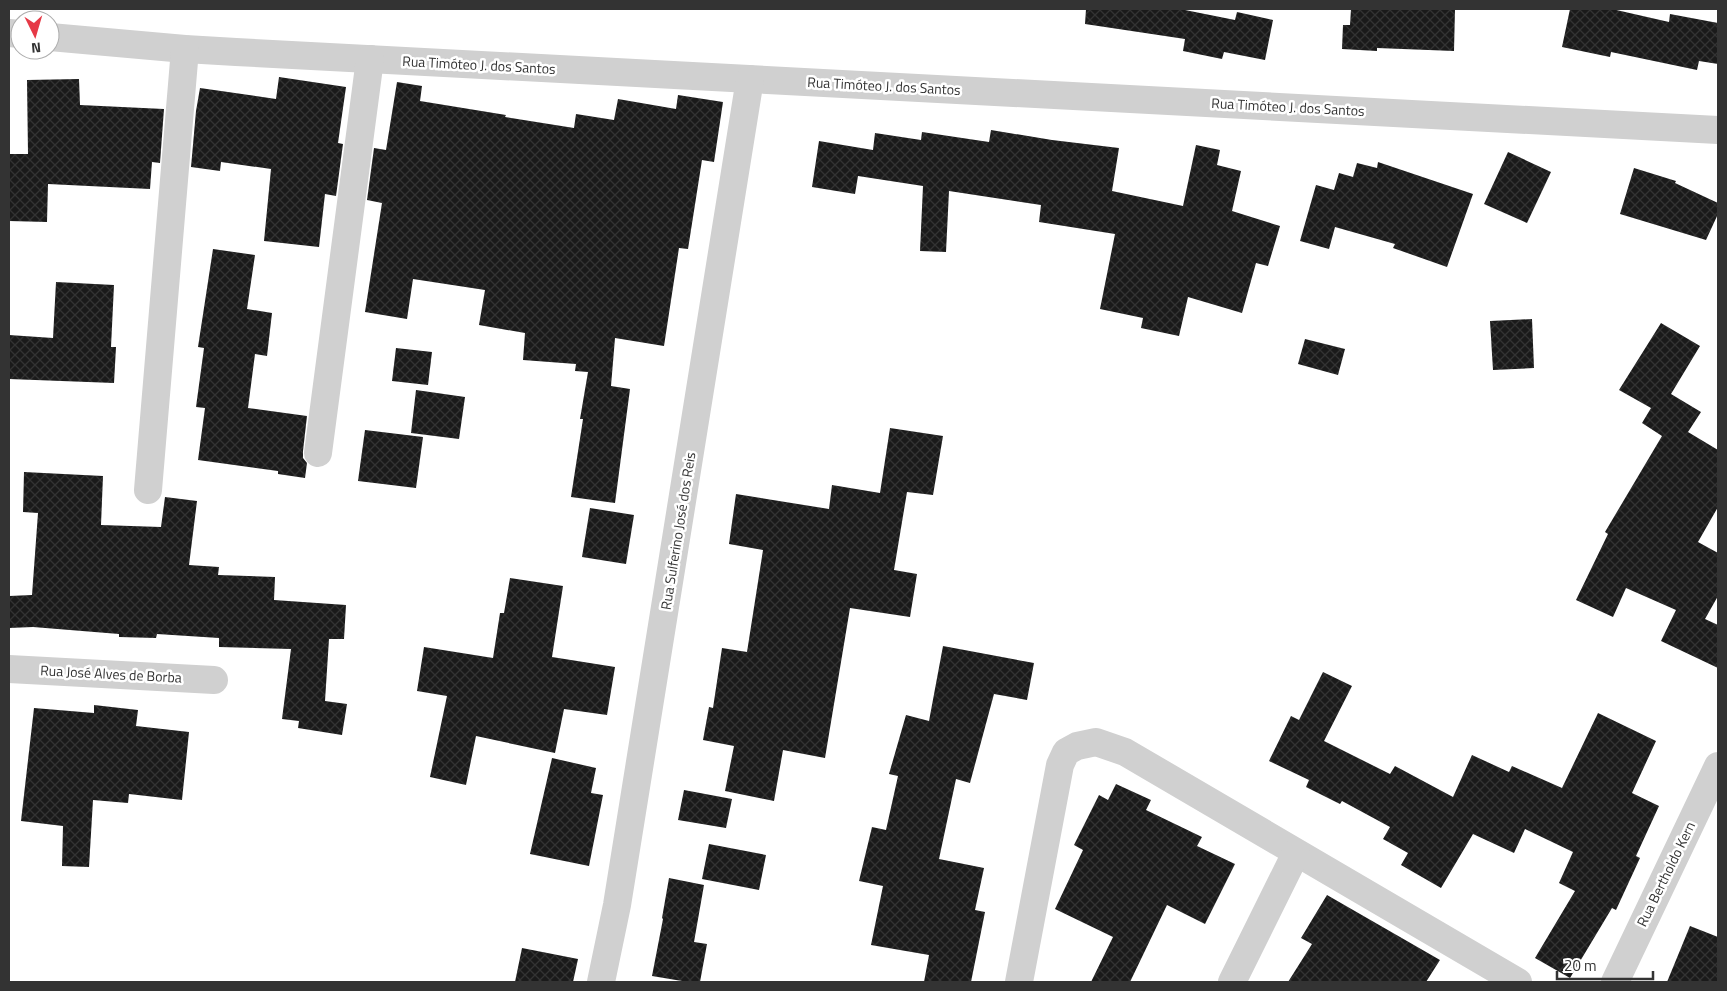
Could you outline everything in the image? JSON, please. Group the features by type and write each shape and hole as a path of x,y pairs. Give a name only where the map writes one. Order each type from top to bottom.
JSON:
{"street":[{"name":"Rua Timóteo J. dos Santos","path":"60,38 184,49 1718,130"},
{"path":"148,490 184,49"},
{"path":"318,453 370,59"},
{"name":"Rua Sulferino José dos Reis","path":"601,982 622,876 750,79"},
{"name":"Rua José Alves de Borba","path":"9,669 214,680"},
{"path":"1019,982 1060,765 1066,752 1077,746 1096,742 1125,752 1518,982"},
{"name":"Rua Bertholdo Kern","path":"1615,982 1718,766"},
{"path":"1232,982 1296,853"}],"building":[{"path":"1086,9 1180,9 1235,20 1237,12 1273,20 1265,60 1224,52 1222,59 1183,51 1185,39 1085,24"},
{"path":"1351,9 1455,9 1454,51 1377,48 1377,51 1342,49 1343,25 1350,25"},
{"path":"1570,9 1612,9 1669,22 1670,14 1718,23 1718,64 1699,61 1697,70 1611,52 1610,57 1562,47"},
{"path":"279,77 346,87 338,143 343,144 336,196 325,194 319,247 264,241 271,169 221,162 220,171 191,167 200,88 276,99"},
{"path":"79,79 80,105 164,109 160,163 152,162 150,189 48,184 47,222 9,221 10,154 28,154 27,80"},
{"path":"397,82 422,86 420,101 574,128 576,114 614,120 618,99 676,109 678,95 723,102 714,162 702,160 688,249 679,248 664,346 615,338 611,386 630,389 615,503 571,497 583,419 580,419 588,372 575,371 576,364 523,360 525,333 479,325 485,290 413,279 407,319 365,312 382,203 367,200 374,148 386,150"},
{"path":"991,130 1119,148 1112,191 1183,206 1196,145 1220,150 1217,165 1241,171 1232,211 1280,226 1268,266 1256,263 1242,313 1188,297 1179,336 1141,328 1143,318 1100,309 1115,234 1039,222 1041,205 949,191 946,252 920,251 923,186 858,176 855,194 812,187 819,141 873,150 875,133 921,140 922,132 989,142"},
{"path":"1508,152 1551,172 1527,223 1484,204"},
{"path":"1378,162 1473,194 1447,267 1393,248 1395,244 1335,227 1329,249 1300,241 1316,185 1334,190 1339,173 1353,177 1357,163 1377,168"},
{"path":"1634,168 1676,181 1675,183 1718,203 1718,214 1706,240 1620,214"},
{"path":"213,249 255,255 247,309 272,313 267,356 255,354 248,408 307,416 303,451 303,458 307,463 305,478 278,474 278,471 198,460 205,408 196,407 204,348 198,347"},
{"path":"56,282 114,285 111,347 116,347 114,383 9,379 9,335 53,338"},
{"path":"1532,319 1534,368 1493,370 1490,321"},
{"path":"1661,323 1700,346 1671,394 1701,412 1688,432 1718,450 1718,507 1698,542 1718,553 1718,596 1705,619 1718,625 1718,668 1661,641 1676,610 1626,588 1613,617 1576,600 1608,534 1605,532 1662,436 1642,423 1651,408 1619,390"},
{"path":"1305,339 1345,349 1338,375 1298,364"},
{"path":"396,348 432,352 428,385 392,381"},
{"path":"416,390 465,397 459,439 411,433"},
{"path":"890,428 943,436 933,495 907,492 894,570 917,574 910,617 850,608 825,758 783,750 774,801 725,791 734,746 703,740 709,707 713,708 722,648 747,652 763,550 729,544 736,494 829,509 832,485 880,493"},
{"path":"365,430 423,437 416,488 358,481"},
{"path":"24,472 103,476 101,525 161,527 165,497 197,501 189,565 219,567 218,575 275,577 274,600 346,605 344,639 329,639 325,701 347,704 342,735 298,728 299,721 282,719 291,649 219,647 219,638 157,634 156,638 119,637 119,634 33,627 9,628 9,596 32,595 38,513 23,512"},
{"path":"590,508 634,515 626,564 582,557"},
{"path":"510,578 563,586 552,657 615,667 607,715 564,709 555,753 476,736 466,785 430,777 447,696 417,691 424,647 493,658 500,613 504,613"},
{"path":"943,646 1034,663 1027,700 994,694 970,783 956,779 939,859 984,868 975,910 985,912 971,982 924,982 929,955 871,945 883,886 859,881 872,827 886,830 898,776 889,774 906,715 929,721"},
{"path":"1323,672 1352,686 1324,741 1390,774 1395,766 1453,797 1472,755 1509,772 1512,766 1562,788 1598,713 1656,741 1632,793 1659,806 1636,856 1640,858 1616,910 1612,908 1570,978 1535,958 1575,891 1559,883 1573,852 1525,829 1514,853 1473,834 1441,888 1401,865 1408,853 1383,839 1390,827 1342,801 1340,804 1306,787 1309,780 1269,761 1291,716 1299,720"},
{"path":"94,705 138,710 136,726 189,732 182,800 129,794 128,803 93,800 89,867 62,866 63,826 21,821 34,708 94,713"},
{"path":"552,758 596,768 591,793 603,795 589,866 530,854"},
{"path":"1116,784 1151,800 1146,810 1202,837 1197,846 1235,864 1205,924 1167,905 1130,982 1091,982 1113,937 1055,909 1083,850 1074,845 1099,795 1108,800"},
{"path":"684,790 732,799 726,828 678,820"},
{"path":"709,844 766,855 759,890 702,879"},
{"path":"669,878 704,885 694,942 707,944 700,982 652,976"},
{"path":"1327,895 1440,960 1426,982 1288,982 1312,944 1301,938"},
{"path":"1690,926 1718,937 1718,982 1667,982"},
{"path":"522,948 578,959 573,982 515,982"}]}
